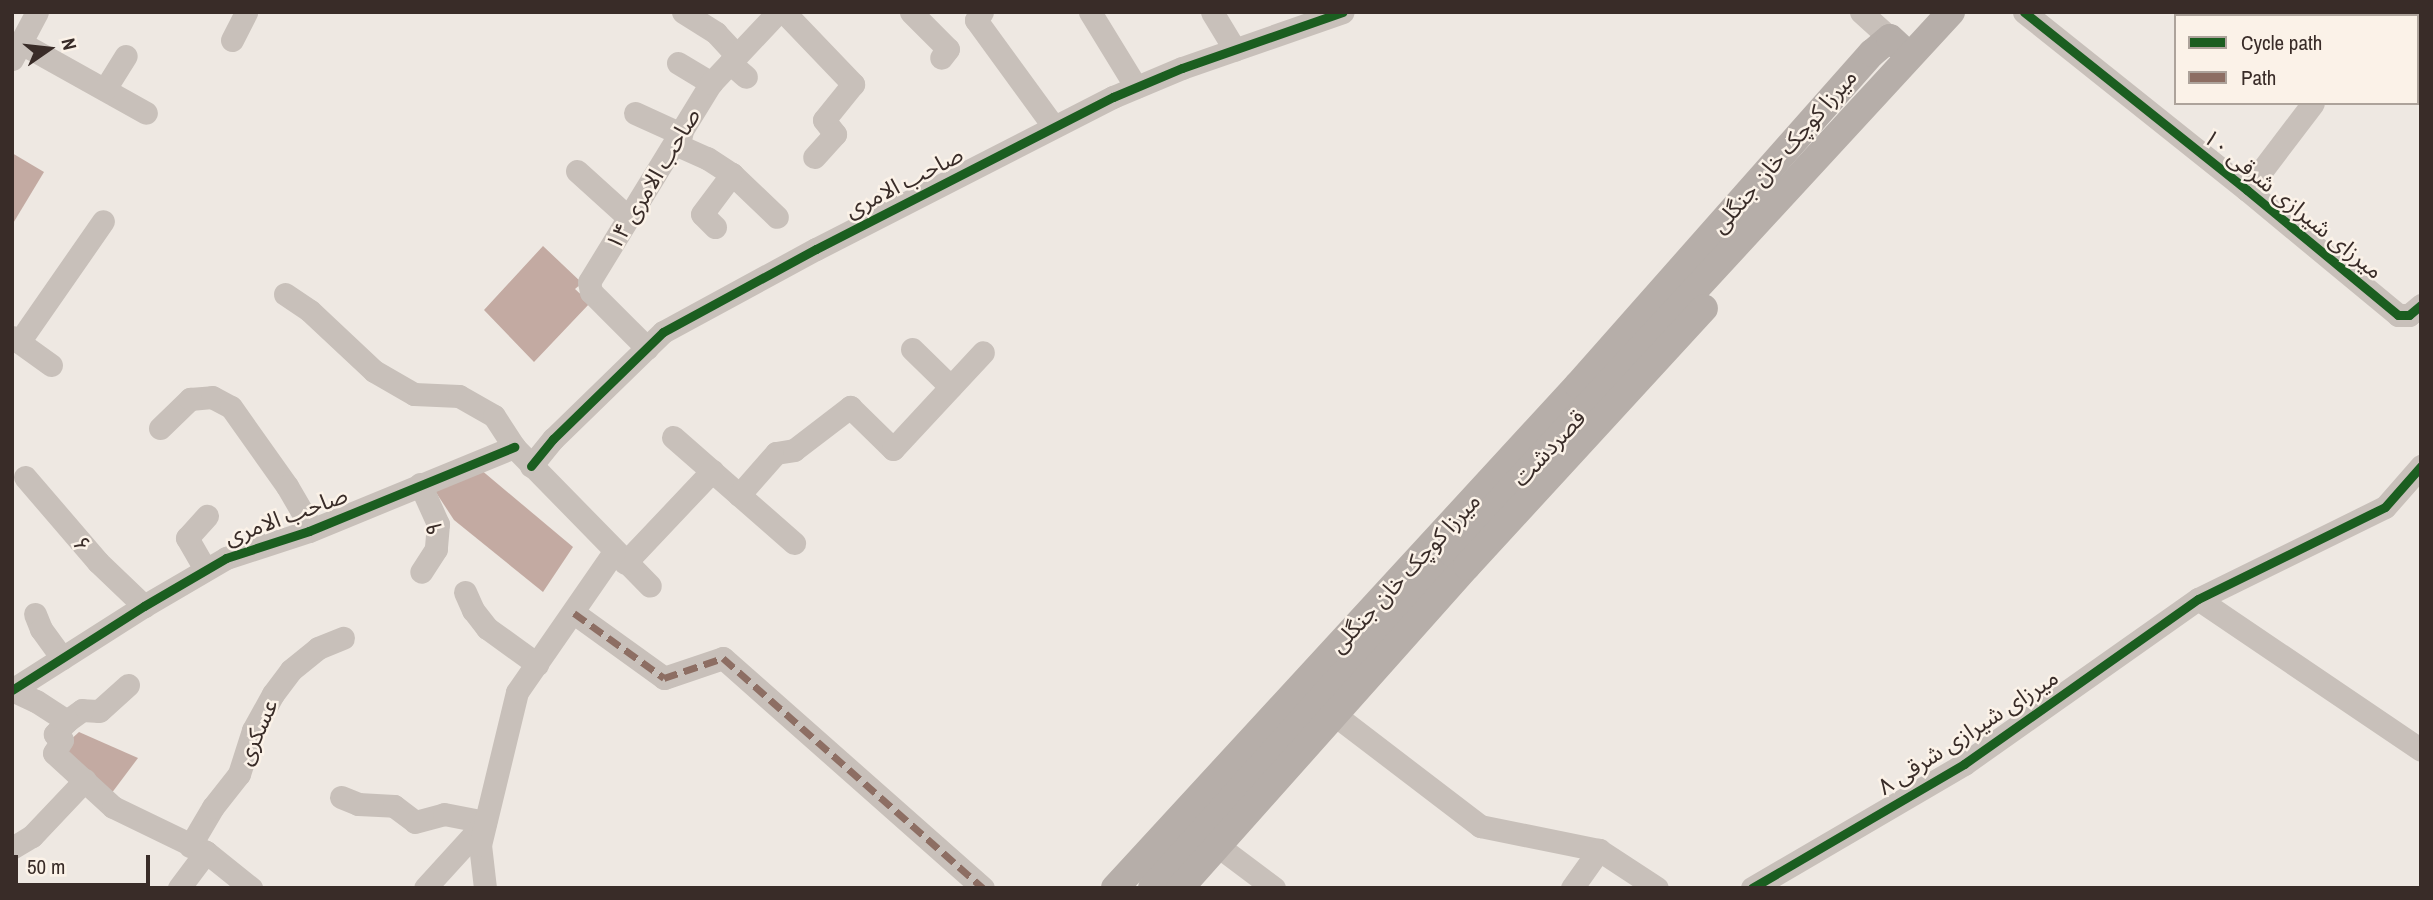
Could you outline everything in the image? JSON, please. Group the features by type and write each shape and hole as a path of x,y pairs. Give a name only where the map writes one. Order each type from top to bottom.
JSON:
{"main road":[{"name":"قصردشت","path":"1180,888 1211,839 1444,546 1900,47 1951,12"},
{"name":"قصردشت","path":"1152,888 1211,839 1335,715 1466,566 1973,12"},
{"name":"میرزا کوچک خان جنگلی","path":"1115,888 1444,546"}],"street":[{"path":"37,12 15,54 105,89 146,113"},
{"path":"232,40 246,12"},
{"path":"682,12 716,33 732,50 737,65"},
{"name":"۱۴ صاحب الامری","path":"647,348 591,292 589,282 711,83 737,65 778,12"},
{"path":"784,12 853,84 824,121 835,134 814,157"},
{"path":"911,12 948,49 941,58"},
{"path":"982,12 976,20 1054,127"},
{"path":"1090,12 1136,87"},
{"path":"1212,12 1235,50"},
{"path":"1861,12 1900,47"},
{"name":"۱۰ میرزای شیرازی شرقی","path":"2024,12 2398,315 2415,310"},
{"name":"صاحب الامری","path":"531,466 553,439 663,332 816,248 1136,87 1335,14"},
{"path":"105,89 126,56"},
{"path":"678,63 711,83"},
{"path":"2247,190 2311,105"},
{"path":"635,113 732,174 777,217"},
{"path":"577,170 629,218"},
{"path":"715,227 702,214 732,174"},
{"path":"51,365 16,339 103,221"},
{"path":"285,294 310,311 374,371 414,394 459,396 494,416 514,447 531,466 650,586"},
{"path":"912,349 951,387"},
{"path":"739,495 776,453 794,450 850,407 892,449 984,352"},
{"path":"160,428 190,399 212,397 230,407 287,486 312,530"},
{"path":"673,437 794,543"},
{"name":"صاحب الامری","path":"12,690 144,606 226,558 312,530 514,447"},
{"name":"۸ میرزای شیرازی شرقی","path":"1752,888 1964,764 2198,599 2385,507 2421,466"},
{"path":"485,888 480,845 517,692 574,613 620,558 712,471"},
{"name":"۶","path":"25,477 97,562 144,606"},
{"name":"۹","path":"420,484 438,524 436,549 421,572"},
{"path":"205,569 187,538 207,516"},
{"path":"466,592 473,610 487,628 537,664"},
{"path":"2198,599 2421,750"},
{"path":"574,613 664,678 723,658 983,888"},
{"path":"35,614 41,629 62,658"},
{"name":"عسکری","path":"179,888 198,849 213,807 239,774 253,730 273,695 291,670 309,656 343,638"},
{"path":"128,685 99,712 82,710 67,721 55,734 62,740 54,753 113,807 198,849 251,888"},
{"path":"12,690 36,701 67,721"},
{"path":"1335,715 1480,826 1599,850 1657,888"},
{"path":"12,848 32,836 85,780"},
{"path":"341,797 358,804 394,806 415,822 444,814 485,822"},
{"path":"425,888 485,822"},
{"path":"1211,839 1273,888"},
{"path":"1572,888 1599,850"}],"building":[{"path":"12,153 44,172 12,225"},
{"path":"543,246 582,283 575,289 590,303 534,362 484,310"},
{"path":"480,469 573,547 543,592 454,520 433,488"},
{"path":"79,732 138,758 108,798 57,752"}],"marked path":[{"path":"574,613 664,678 723,658 983,888"}],"cycle path":[{"path":"531,466 553,439 663,332 816,249 1113,97 1182,68 1343,12"},
{"path":"2024,12 2398,315 2409,315 2421,305"},
{"path":"12,690 144,606 226,558 309,531 514,447"},
{"path":"1752,888 1964,764 2198,599 2385,507 2421,466"}]}
